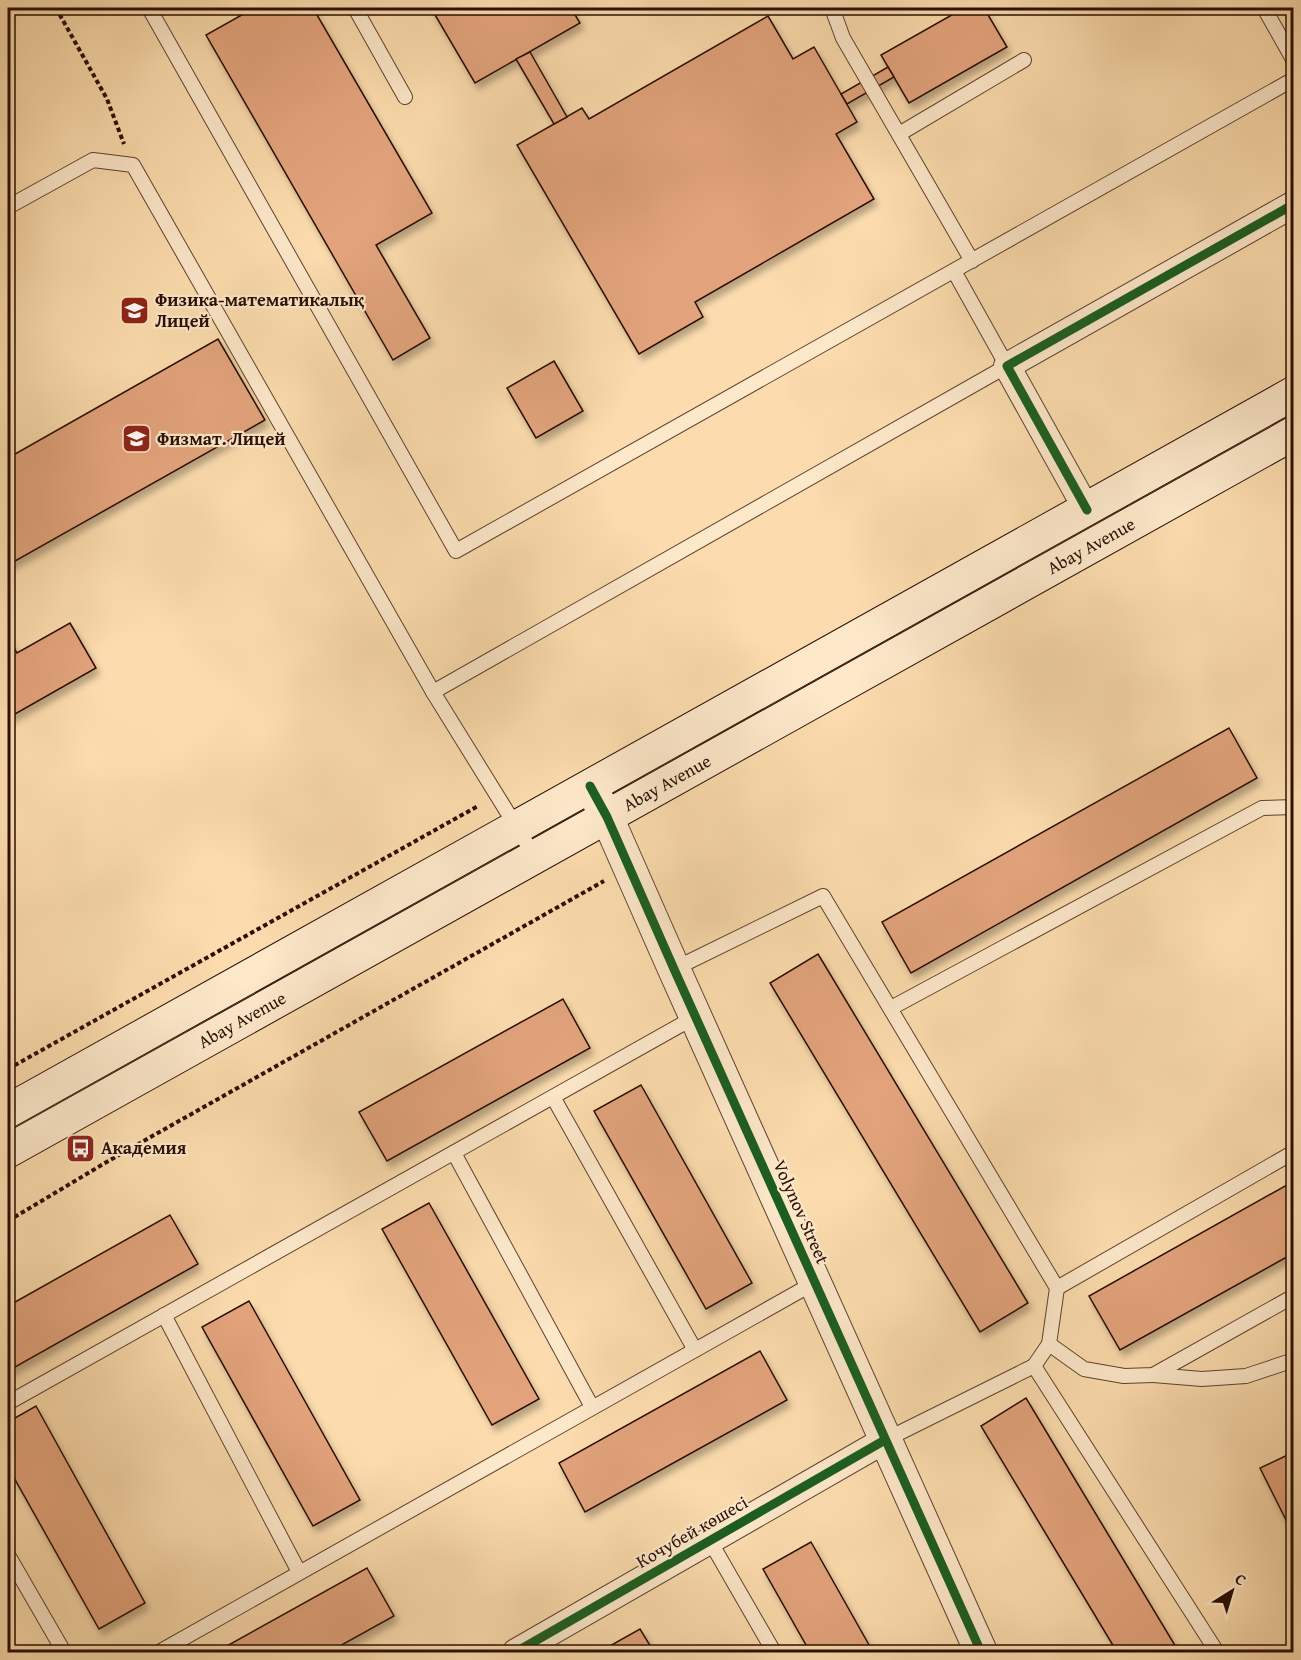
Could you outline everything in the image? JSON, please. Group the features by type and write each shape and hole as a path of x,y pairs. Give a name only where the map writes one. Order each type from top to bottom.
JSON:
{"main road":[{"name":"Abay Avenue","path":"8,1111 1293,393"},
{"name":"Abay Avenue","path":"8,1150 1293,433"}],"street":[{"path":"1087,510 1007,366 1293,204"},
{"name":"Volynov Street","path":"590,786 607,817 981,1653"},
{"name":"Кочубей көшесі","path":"516,1653 885,1440"}],"lane":[{"path":"148,8 456,551 1293,79"},
{"path":"356,8 405,97"},
{"path":"832,8 843,38 972,261"},
{"path":"1264,8 1293,61"},
{"path":"898,134 1024,60"},
{"path":"8,207 93,160 133,165 433,692 518,826 535,857"},
{"path":"433,692 1007,366 954,271"},
{"path":"891,1008 1262,807 1293,807"},
{"path":"674,969 823,896 1057,1288 1049,1344 1034,1366 885,1440"},
{"path":"8,1402 695,1017"},
{"path":"553,1097 695,1350"},
{"path":"1057,1288 1293,1152"},
{"path":"454,1153 592,1407"},
{"path":"159,1653 814,1283"},
{"path":"1153,1375 1293,1296"},
{"path":"164,1315 299,1572"},
{"path":"1049,1344 1084,1369 1124,1376 1153,1375 1202,1379 1246,1376 1293,1360"},
{"path":"1034,1366 1217,1653"},
{"path":"710,1541 774,1653"},
{"path":"8,1556 62,1652"}],"path":[{"path":"57,8 106,99 133,165"},
{"path":"8,1069 498,794"},
{"path":"8,1221 110,1160 629,867"}],"building":[{"path":"254,8 313,8 432,213 376,245 430,338 393,360 206,35"},
{"path":"431,8 571,8 580,23 475,83"},
{"path":"964,8 984,8 1007,47 909,103 881,55"},
{"path":"768,16 793,59 814,47 857,122 836,134 874,199 695,302 703,317 639,354 517,145 582,108 589,119"},
{"path":"530,52 567,117 554,124 516,59"},
{"path":"888,67 894,77 847,104 841,94"},
{"name":"Физмат. Лицей","path":"218,339 265,420 8,565 8,458"},
{"path":"554,361 583,411 536,438 507,388"},
{"path":"70,623 96,668 8,718 8,637 17,653"},
{"path":"1229,728 1257,778 911,973 882,922"},
{"path":"818,954 1028,1303 980,1332 770,983"},
{"path":"563,999 590,1048 387,1161 359,1112"},
{"path":"641,1085 752,1283 706,1309 594,1111"},
{"path":"1294,1181 1294,1253 1120,1350 1089,1296"},
{"path":"429,1203 539,1399 492,1425 382,1229"},
{"path":"170,1215 198,1264 8,1371 8,1306"},
{"path":"249,1301 360,1500 313,1526 202,1327"},
{"path":"760,1351 787,1400 585,1512 559,1463"},
{"path":"1026,1398 1179,1652 1117,1652 981,1426"},
{"path":"36,1406 145,1603 99,1629 8,1467 8,1422"},
{"path":"1294,1452 1294,1536 1260,1468"},
{"path":"811,1542 873,1652 810,1652 763,1569"},
{"path":"367,1568 394,1616 329,1652 216,1652"},
{"path":"640,1629 654,1652 599,1652"}],"cycle path":[{"path":"1087,510 1007,366 1294,204"},
{"path":"590,786 607,817 981,1652"},
{"path":"516,1652 885,1440"}],"place":[{"name":"Физика-математикалық Лицей","path":"134,310"},
{"name":"Физмат. Лицей","path":"136,439"},
{"name":"Академия","path":"80,1148"}]}
